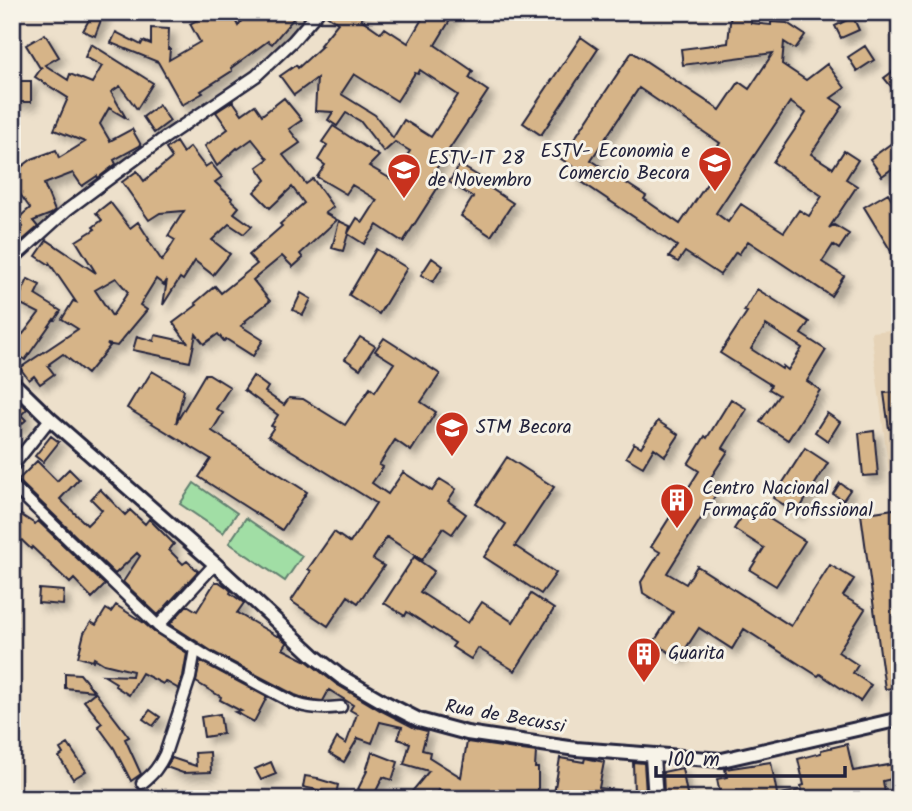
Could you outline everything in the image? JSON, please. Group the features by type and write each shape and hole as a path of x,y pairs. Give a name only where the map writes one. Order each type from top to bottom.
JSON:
{"street":[{"path":"12,260 66,210 160,141 256,76 293,41 318,12"},
{"name":"Rua de Becussi","path":"12,382 314,656 341,677 419,720 467,733 576,749 722,760 900,719"},
{"path":"12,467 50,419"},
{"path":"12,453 26,448"},
{"path":"12,485 158,626 265,689 303,707 341,707"},
{"path":"158,626 215,564"},
{"path":"142,783 153,774 164,754 190,678 195,649"}],"shaded area":[{"path":"900,329 900,503 893,504 871,332"}],"green space":[{"path":"194,483 237,513 223,533 180,504"},
{"path":"246,518 302,556 285,581 229,543"}],"building":[{"path":"93,12 104,12 95,36 83,31"},
{"path":"211,12 214,16 221,12 231,12 238,26 247,12 299,12 272,44 268,41 231,68 232,71 201,91 203,93 182,105 158,62 111,43 116,32 141,45 143,41 151,44 151,28 169,29 169,60 200,42 190,24"},
{"path":"356,12 363,17 361,19 381,33 385,28 408,43 426,12 455,12 435,45 473,71 469,78 488,91 432,175 442,181 403,242 377,225 364,244 348,234 343,251 332,248 339,221 350,226 348,233 357,218 363,222 377,200 352,185 346,194 317,177 325,165 318,160 327,145 322,142 333,126 379,156 369,166 391,179 410,151 395,142 384,152 360,121 346,113 337,126 328,120 333,112 315,111 317,78 294,95 280,76 296,65 298,68 322,46 320,45 338,23 325,14","holes":["420,70 458,95 431,137 404,120 393,138 375,115 341,94 354,74 397,101 415,73 418,74"]},
{"path":"731,12 749,12 751,23 787,23 805,35 795,49 784,42 782,64 806,80 827,64 845,88 831,98 843,106 811,154 833,168 844,151 858,160 846,179 857,186 829,228 834,225 849,234 839,249 833,245 822,262 844,276 831,296 748,241 739,254 736,252 720,275 685,252 678,262 669,257 677,246 573,176 578,170 561,159 632,52 720,110 739,82 749,89 773,53 683,65 681,49 728,43","holes":["639,88 720,143 714,152 724,158 680,224 644,199 646,196 591,160","790,102 806,113 773,162 822,196 809,216 799,210 784,232 741,204 728,222 716,213"]},
{"path":"853,17 859,30 841,38 835,26"},
{"path":"45,34 59,57 45,65 68,80 70,74 92,83 102,66 85,57 91,44 153,83 137,109 120,86 111,92 126,118 109,108 100,124 110,141 132,129 141,145 114,160 116,164 82,186 73,173 44,184 55,211 33,221 38,227 15,247 12,244 12,236 23,227 16,220 30,208 12,183 12,174 32,159 56,150 59,158 85,142 54,130 68,98 35,77 42,67 40,68 26,45"},
{"path":"581,37 598,49 541,135 523,123"},
{"path":"865,46 874,60 857,71 848,57"},
{"path":"900,66 900,84 893,89 884,78"},
{"path":"12,81 31,81 31,102 12,102"},
{"path":"284,98 302,120 289,129 300,143 283,155 306,184 313,179 333,207 325,213 337,220 300,254 303,258 293,267 282,256 253,280 270,301 241,326 263,340 253,356 226,339 224,341 218,334 204,344 196,334 190,362 133,350 137,336 154,341 155,335 187,342 173,323 197,305 195,303 215,286 221,293 257,264 249,255 304,203 292,187 270,208 254,192 266,180 257,167 268,159 252,139 217,166 205,146 228,129 216,112 233,101 242,114 255,105 262,115"},
{"path":"159,105 170,121 154,133 143,117"},
{"path":"900,137 900,163 882,176 870,159"},
{"path":"176,142 183,153 190,147 205,167 211,163 222,177 215,182 239,207 234,213 252,226 244,234 229,224 212,240 230,254 213,275 195,261 183,280 180,278 163,305 167,280 164,285 156,279 140,305 147,310 117,346 107,344 110,346 87,374 63,354 48,366 54,374 40,384 34,376 29,380 20,368 78,329 62,319 73,301 76,302 50,264 36,256 47,240 96,273 76,241 95,229 93,227 102,220 96,213 110,202 130,228 138,222 162,261 175,240 168,236 184,211 160,213 149,220 122,182 137,171 144,181 172,158 166,149","holes":["116,278 128,292 112,316 95,290"]},
{"path":"460,165 513,203 491,236 461,216 473,197 449,182"},
{"path":"888,193 900,213 900,266 864,207"},
{"path":"376,249 407,268 379,314 349,295"},
{"path":"432,258 443,266 433,282 421,275"},
{"path":"28,279 40,285 35,295 61,311 25,360 12,350 12,325 23,334 39,313 17,302"},
{"path":"757,289 809,322 801,334 826,350 807,381 820,390 788,440 760,422 779,395 769,389 771,385 720,353 747,312 744,311","holes":["766,325 802,348 788,370 751,349"]},
{"path":"301,293 311,299 303,315 293,310"},
{"path":"360,337 375,346 360,369 345,359"},
{"path":"384,338 440,374 421,402 436,412 411,451 395,440 379,465 383,467 372,483 388,494 403,472 432,491 440,479 456,489 448,501 466,514 452,534 443,528 422,560 387,537 373,559 384,566 358,603 348,596 328,626 291,601 311,571 308,569 334,532 350,543 376,503 268,436 278,415 244,390 253,376 268,387 265,392 284,405 289,398 303,399 345,425 370,388 375,392 394,363 375,351"},
{"path":"152,371 184,390 176,423 205,374 230,387 216,409 223,413 212,431 307,492 282,530 199,477 211,459 127,408"},
{"path":"900,392 900,428 889,429 884,393"},
{"path":"12,394 27,409 21,415 26,420 12,433"},
{"path":"731,399 747,409 723,448 728,451 704,488 715,496 667,573 686,584 697,566 791,626 830,565 854,579 843,596 865,609 838,652 858,665 853,673 871,685 860,701 744,629 732,649 699,628 679,659 654,642 673,612 643,593 641,582 660,552 651,547 699,471 688,464"},
{"path":"827,413 840,422 828,441 815,432"},
{"path":"658,421 679,435 665,456 654,448 643,467 626,457 634,443 641,447"},
{"path":"874,431 878,475 863,476 859,433"},
{"path":"51,436 59,442 43,462 35,456"},
{"path":"805,448 828,463 797,513 773,498"},
{"path":"507,457 554,487 515,546 556,573 541,594 484,557 506,524 476,504"},
{"path":"37,461 57,481 69,469 79,479 60,499 87,525 102,510 91,499 100,489 125,515 130,510 145,524 149,519 174,544 169,550 183,564 187,561 198,571 158,615 123,582 140,556 137,553 115,574 18,480"},
{"path":"840,483 850,490 843,500 833,494"},
{"path":"749,506 805,541 776,586 750,570 764,548 734,529"},
{"path":"900,508 900,687 885,689 861,514"},
{"path":"12,509 35,524 38,521 105,585 92,598 74,579 70,583 12,531"},
{"path":"414,557 434,571 420,592 468,623 482,602 513,622 531,594 554,609 515,671 478,648 471,659 452,647 455,643 407,612 405,616 384,603"},
{"path":"215,582 228,588 230,593 244,603 237,613 278,635 287,643 283,649 307,661 336,684 380,710 415,728 427,731 422,750 430,752 429,757 461,777 467,742 536,752 538,799 454,799 439,789 431,799 414,799 409,795 429,771 404,764 410,743 398,739 402,727 380,722 372,743 358,738 344,762 329,753 337,738 346,744 357,714 350,710 353,705 329,690 323,701 295,695 213,652 170,624 187,605 197,611"},
{"path":"39,589 64,591 63,605 38,603"},
{"path":"116,605 187,653 179,689 142,673 129,695 103,675 132,676 133,671 104,664 94,658 93,661 78,657 84,633 91,622 96,625 106,609 111,612"},
{"path":"200,661 267,697 254,722 235,712 241,711 220,700 221,697 196,682"},
{"path":"65,673 80,674 94,691 65,688"},
{"path":"95,692 129,737 125,739 141,774 131,781 114,748 98,726 102,723 84,701"},
{"path":"150,710 160,717 153,726 143,719"},
{"path":"220,714 223,734 204,737 201,717"},
{"path":"68,744 86,771 73,779 59,757 63,754 60,749"},
{"path":"847,744 853,771 900,763 900,777 883,781 886,799 781,799 780,794 802,790 801,786 804,785 798,759"},
{"path":"210,752 211,772 183,773 166,767 172,758 196,766 195,753"},
{"path":"372,752 398,762 392,780 383,777 373,797 358,789"},
{"path":"560,758 584,762 585,758 604,762 599,788 634,792 633,799 572,796 571,799 553,799"},
{"path":"271,762 276,774 261,780 255,769"},
{"path":"633,762 644,763 646,793 634,794"},
{"path":"771,762 778,799 721,799 717,779 727,777 725,769"},
{"path":"682,768 688,799 668,799 667,792 664,793 663,772"},
{"path":"305,776 338,785 336,794 303,787"}],"place":[{"name":"ESTV- Economia e Comercio Becora","path":"715,193"},
{"name":"ESTV-IT 28 de Novembro","path":"404,200"},
{"name":"STM Becora","path":"452,458"},
{"name":"Centro Nacional Formação Profissional","path":"677,530"},
{"name":"Guarita","path":"644,684"}]}
